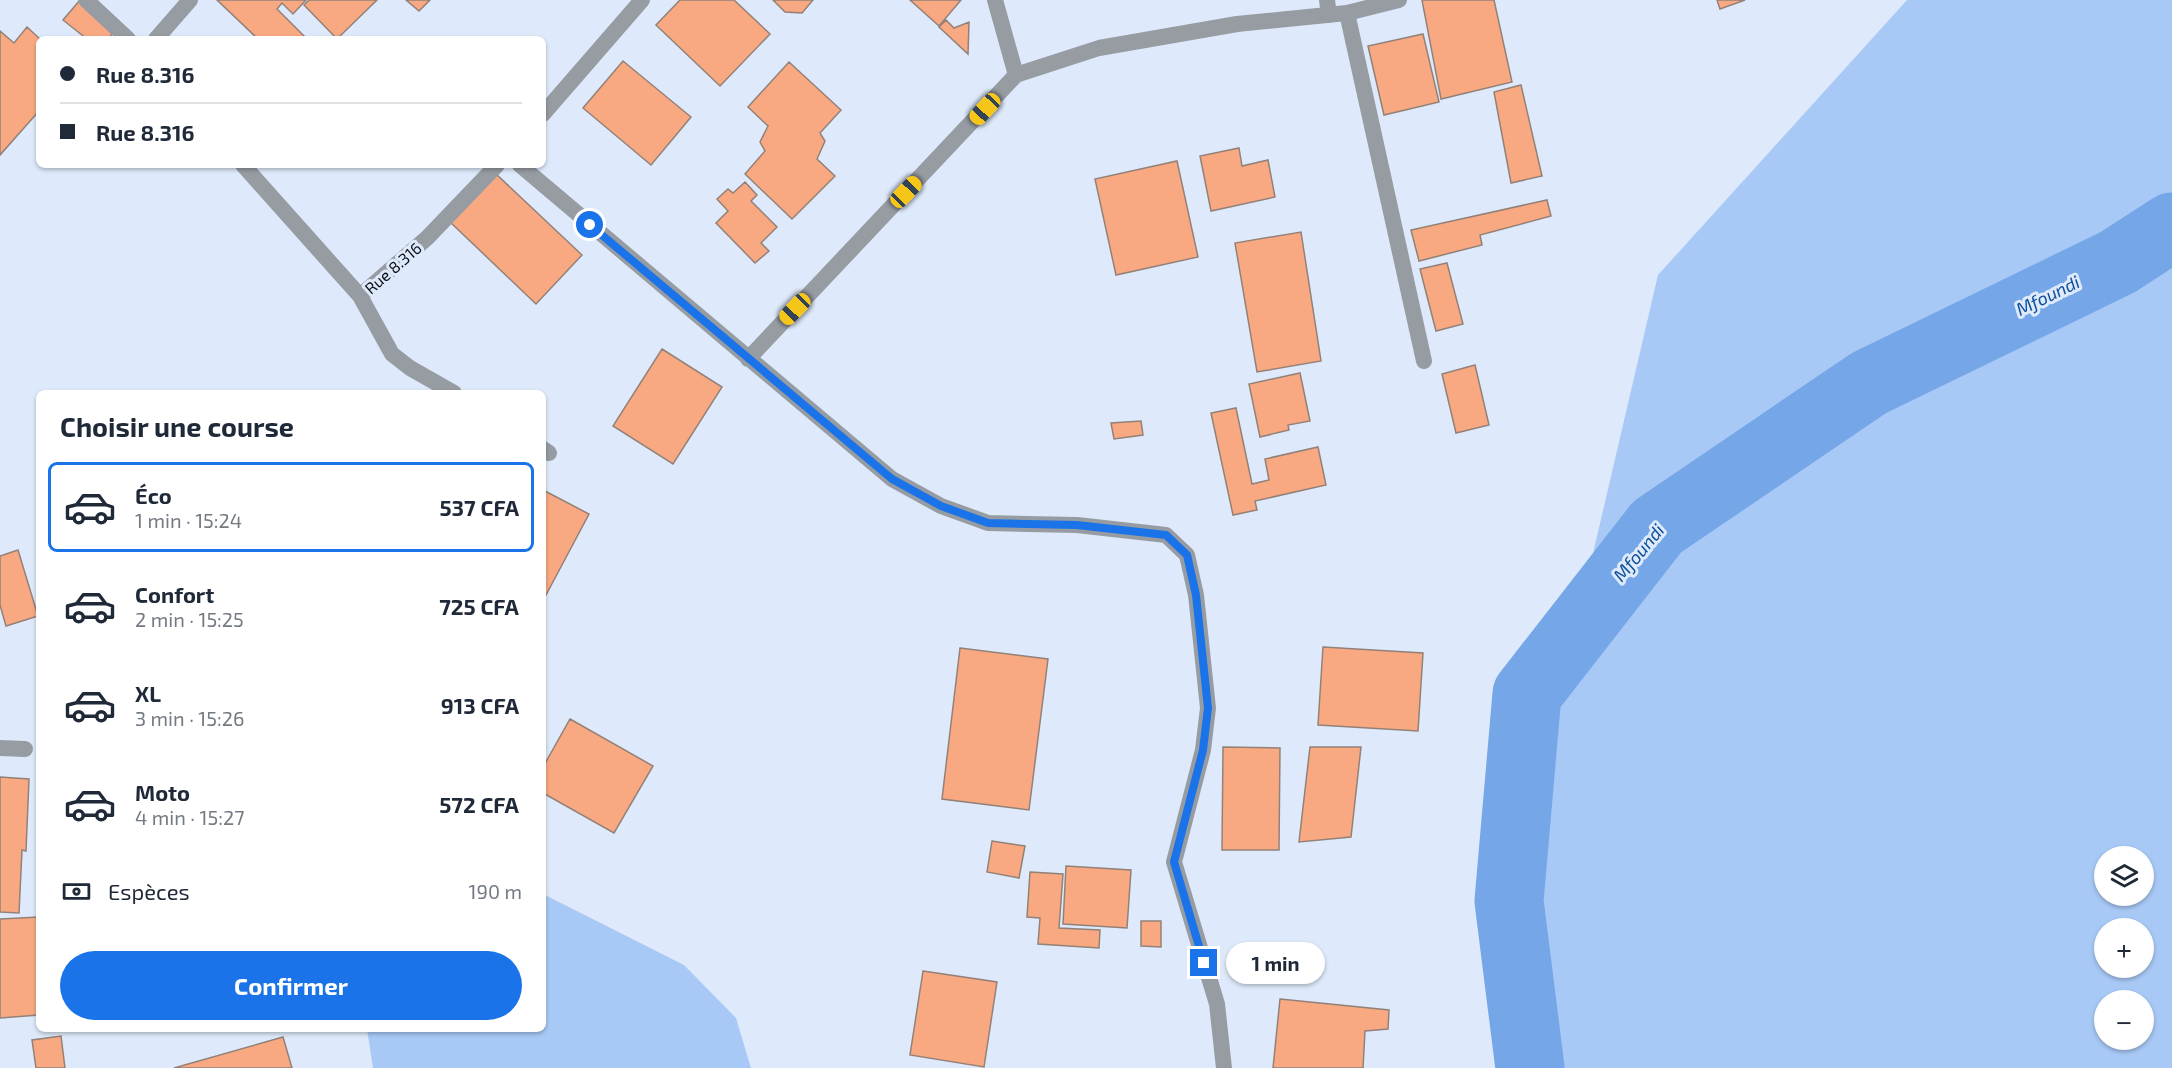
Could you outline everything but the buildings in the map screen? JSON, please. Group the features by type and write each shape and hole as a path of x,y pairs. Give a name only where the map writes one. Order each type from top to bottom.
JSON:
{"street":[{"path":"86,0 125,36"},
{"path":"159,36 190,0"},
{"path":"546,111 642,0"},
{"path":"995,0 1016,75"},
{"path":"748,359 1016,75 1099,48 1328,8 1347,13 1399,0"},
{"path":"1347,13 1424,361"},
{"name":"Rue 8.316","path":"246,168 360,296 427,238 494,168"},
{"path":"524,168 892,479 941,506 988,523 1077,525 1166,535 1187,555 1196,595 1208,708 1203,750 1174,862 1216,1004 1224,1068"},
{"path":"360,296 392,354 410,368 449,390"},
{"path":"0,748 25,749"}],"shaded area":[{"path":"1907,0 2172,0 2172,1068 1500,1068 1549,742 1658,275"},
{"path":"546,896 684,965 736,1018 751,1068 373,1068 367,1032 546,1032"}],"waterway":[{"name":"Mfoundi","path":"1530,1068 1509,901 1527,694 1657,527 1869,383 2118,262 2172,227"}],"route":[{"path":"590,225 892,479 941,506 988,523 1077,525 1166,535 1187,555 1196,595 1208,708 1203,750 1174,862 1204,963"}]}
